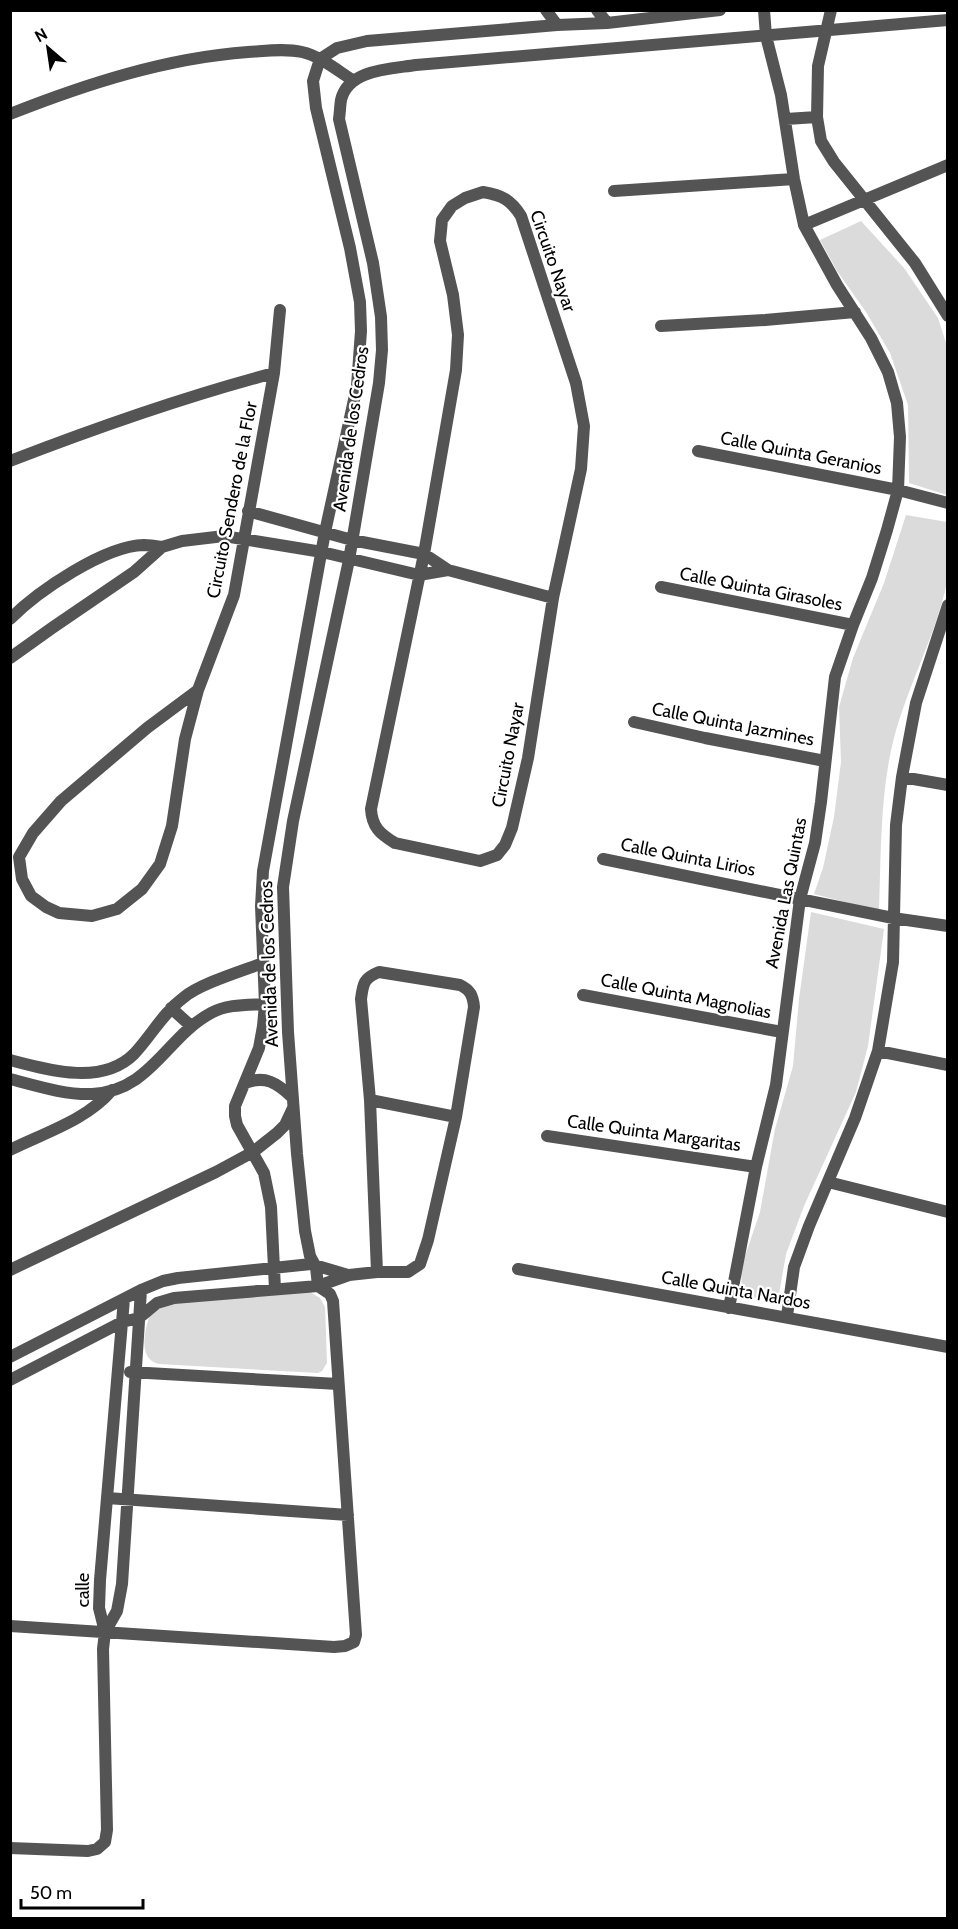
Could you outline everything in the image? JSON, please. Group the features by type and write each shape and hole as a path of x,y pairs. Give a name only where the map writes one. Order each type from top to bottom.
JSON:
{"street":[{"path":"546,10 558,25"},
{"path":"597,10 607,23"},
{"path":"320,60 337,48 367,41 607,23 720,10"},
{"name":"Avenida Las Quintas","path":"729,1308 756,1167 776,1085 800,898 815,843 835,677 872,578 898,490 900,437 897,403 888,372 871,338 820,256 804,225 794,179 786,118 766,36 764,10"},
{"path":"831,10 818,66 817,117 821,141 834,162 915,263 948,316"},
{"path":"10,114 89,86 191,58 272,51 303,52 354,81 372,72 416,65 948,20"},
{"name":"Avenida de los Cedros","path":"275,1289 271,1207 264,1173 237,1125 235,1106 258,1048 265,1004 261,906 263,872 325,532 357,386 361,331 360,302 350,248 316,108 313,81 320,60"},
{"name":"Avenida de los Cedros","path":"318,1286 304,1231 293,1102 283,887 287,856 349,560 380,383 381,317 373,263 339,119 341,98 354,81"},
{"path":"786,118 817,117"},
{"path":"804,225 948,165"},
{"path":"614,191 794,179"},
{"name":"Circuito Nayar","path":"483,192 502,195 515,206 527,232 576,383 584,426 581,469 553,598 528,758 512,828 505,845 496,855 480,861 395,843 375,829 371,819 371,809 424,554 456,370 457,325 453,295 440,241 442,220 452,206 465,198 483,192"},
{"name":"Circuito Sendero de la Flor","path":"198,690 147,728 61,801 33,833 19,857 22,879 31,896 45,907 59,913 92,916 117,909 142,889 160,864 172,826 185,739 198,690 234,595 274,374 280,310"},
{"path":"661,326 855,312"},
{"path":"10,461 118,419 213,389 274,374"},
{"name":"Calle Quinta Geranios","path":"698,451 898,490 948,503"},
{"path":"248,511 352,540 424,554 448,570 553,598"},
{"path":"10,619 26,603 90,562 121,550 143,545 162,547 196,538 225,536 244,539 322,552 419,575 448,570"},
{"path":"10,658 134,572 162,547"},
{"name":"Calle Quinta Girasoles","path":"661,587 853,625"},
{"path":"787,1317 794,1267 855,1118 878,1051 893,962 896,825 902,777 916,703 942,640 948,604"},
{"name":"Calle Quinta Jazmines","path":"634,723 825,760"},
{"path":"902,777 948,785"},
{"name":"Calle Quinta Lirios","path":"603,859 893,918 948,926"},
{"path":"10,1060 55,1072 87,1074 114,1066 133,1055 171,1008 184,996 263,963"},
{"path":"10,1380 122,1322 139,1318 157,1303 174,1298 318,1286 349,1275 408,1272 420,1264 428,1240 456,1117 474,999 469,989 460,985 379,972 371,975 363,984 362,999 370,1100 377,1272"},
{"path":"264,981 286,980"},
{"name":"Calle Quinta Magnolias","path":"583,994 782,1032"},
{"path":"10,1079 56,1090 92,1094 112,1090 148,1072 191,1026 212,1012 231,1006 265,1004"},
{"path":"171,1008 191,1026"},
{"path":"878,1051 948,1065"},
{"path":"10,1270 216,1172 253,1152 277,1133 285,1125 293,1102 274,1082 264,1079 245,1083"},
{"path":"10,1150 87,1112 112,1090"},
{"path":"370,1100 456,1117"},
{"name":"Calle Quinta Margaritas","path":"547,1136 756,1167"},
{"path":"828,1182 948,1212"},
{"path":"14,1355 163,1281 314,1264 349,1275"},
{"name":"Calle Quinta Nardos","path":"518,1269 948,1347"},
{"path":"10,1626 334,1647 354,1642 356,1629 333,1301 330,1294 318,1286"},
{"name":"calle","path":"105,1632 117,1611 120,1596 141,1290"},
{"name":"calle","path":"105,1632 99,1608 124,1299"},
{"path":"118,1370 338,1384"},
{"path":"107,1498 348,1515"},
{"path":"10,1848 87,1851 97,1849 105,1842 107,1830 102,1649 105,1632"}],"shaded area":[{"path":"861,221 904,268 938,318 947,346 947,495 909,483 908,405 890,353 866,312 837,271 820,240"},
{"path":"906,515 947,522 949,567 942,602 900,718 889,758 882,824 879,911 814,894 823,868 834,817 841,762 839,707 853,658 884,583"},
{"path":"811,912 884,929 868,1046 856,1092 804,1206 786,1254 778,1300 742,1297 741,1268 760,1212 775,1129 793,1066 799,999"},
{"path":"310,1292 320,1298 325,1307 327,1363 318,1373 159,1364 152,1361 145,1350 146,1328 150,1314 167,1304"}]}
